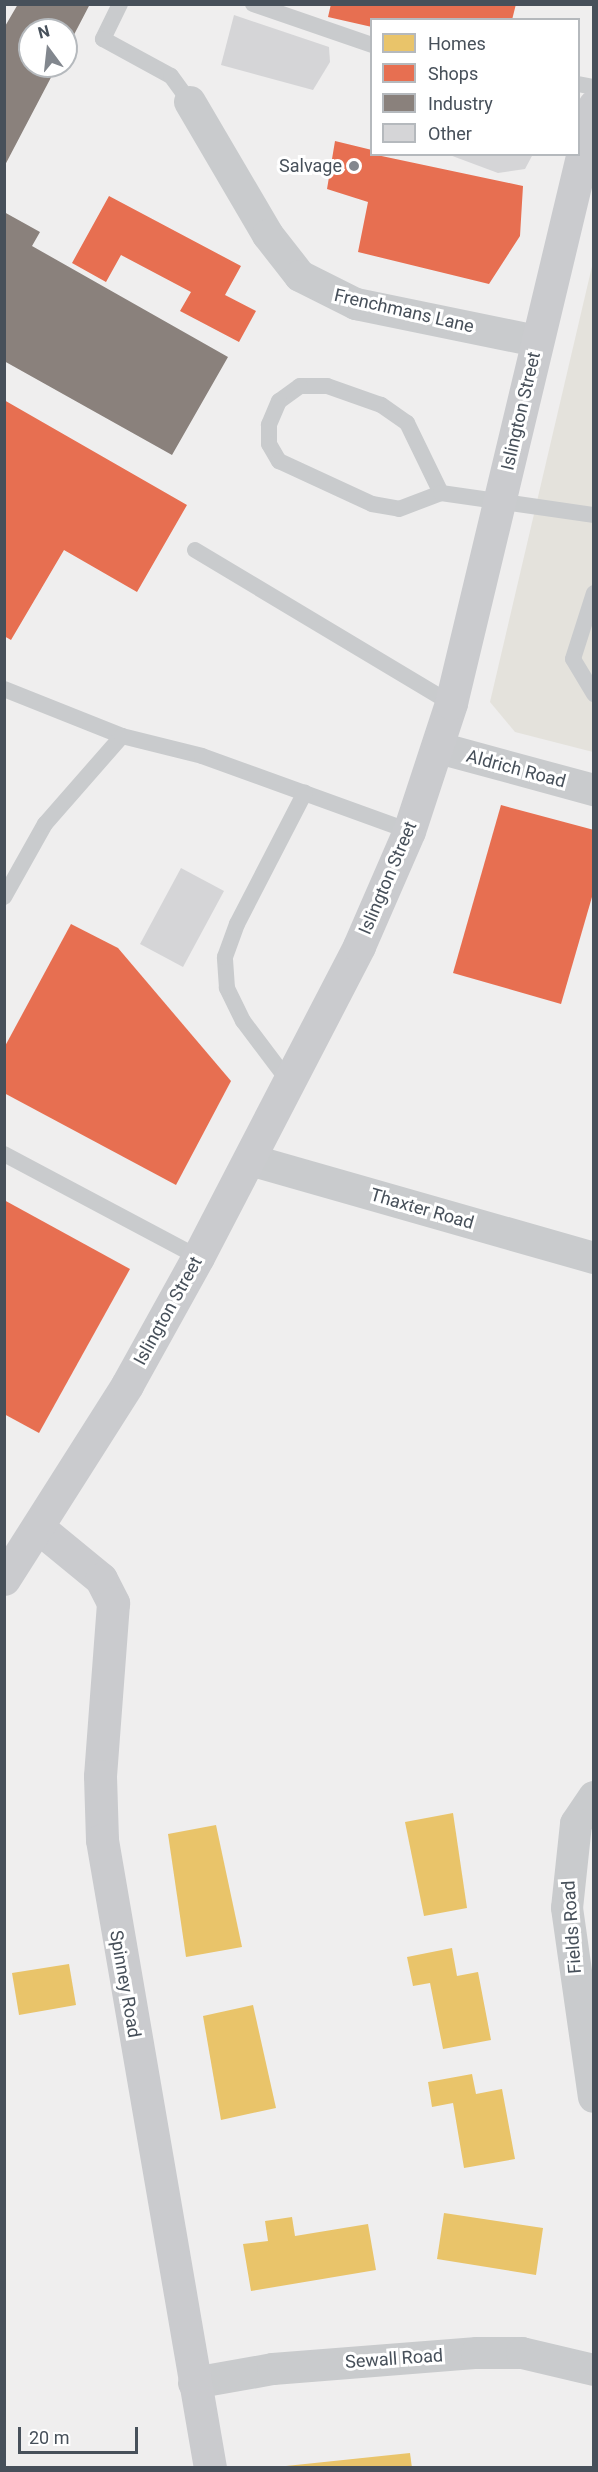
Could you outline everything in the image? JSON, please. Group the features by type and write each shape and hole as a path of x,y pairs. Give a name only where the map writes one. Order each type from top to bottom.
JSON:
{"street":[{"name":"Frenchmans Lane","path":"190,102 268,235 308,282 356,304 537,341"},
{"name":"Islington Street","path":"8,1566 39,1528 198,1257 359,946 409,831 439,748 451,703 594,106"},
{"name":"Aldrich Road","path":"439,748 594,790"},
{"name":"Thaxter Road","path":"249,1160 594,1258"},
{"name":"Spinney Road","path":"39,1528 100,1579 113,1603 100,1776 102,1840 210,2468"},
{"name":"Fields Road","path":"594,1797 576,1824 567,1908 594,2097"},
{"name":"Sewall Road","path":"194,2383 273,2368 477,2353 532,2355 594,2370"}],"lane":[{"path":"120,4 103,39 171,76 190,102"},
{"path":"253,4 370,44"},
{"path":"441,493 407,423 381,405 327,386 300,386 279,400 269,425 269,444 279,461 372,504 399,509 441,493 594,515"},
{"path":"195,550 451,703"},
{"path":"594,592 573,660 594,694"},
{"path":"4,689 122,736 202,756 409,831"},
{"path":"4,897 45,824 122,736"},
{"path":"289,1082 243,1021 227,988 225,957 237,924 305,792"},
{"path":"4,1154 198,1257"}],"shaded area":[{"path":"593,262 593,752 515,732 490,702"}],"building: Homes":[{"path":"453,1813 467,1908 424,1916 405,1822"},
{"path":"216,1825 242,1947 186,1957 168,1834"},
{"path":"452,1948 457,1976 478,1972 491,2040 443,2049 430,1983 413,1986 407,1957"},
{"path":"69,1964 76,2005 19,2015 12,1973"},
{"path":"253,2005 276,2108 221,2120 203,2016"},
{"path":"472,2074 476,2094 502,2089 515,2159 464,2168 453,2103 432,2107 428,2082"},
{"path":"444,2213 543,2228 536,2275 437,2259"},
{"path":"292,2217 295,2236 368,2224 376,2270 251,2291 243,2244 268,2241 265,2221"},
{"path":"410,2453 412,2468 287,2468 286,2466"}],"building: Shops":[{"path":"331,4 516,4 512,18 370,18 370,27 328,17"},
{"path":"335,141 370,150 370,156 381,156 523,186 520,236 489,284 358,252 368,202 327,189"},
{"path":"109,196 241,266 225,295 256,311 239,342 180,311 191,292 121,255 106,282 72,263"},
{"path":"4,400 187,505 137,592 64,550 11,640 4,636"},
{"path":"501,805 594,830 594,890 561,1004 453,973"},
{"path":"71,924 118,948 231,1081 176,1185 4,1093 4,1048"},
{"path":"4,1200 130,1269 39,1433 4,1414"}],"building: Industry":[{"path":"18,4 90,4 78,27 78,18 18,18 18,78 51,78 4,167 4,28"},
{"path":"4,212 40,232 32,246 228,357 172,455 4,361"}],"building: Other":[{"path":"234,15 329,47 330,62 313,90 221,65"},
{"path":"452,156 532,156 525,169 498,173"},
{"path":"181,868 224,891 183,967 140,944"}],"place":[{"name":"Salvage","path":"354,166"}]}
